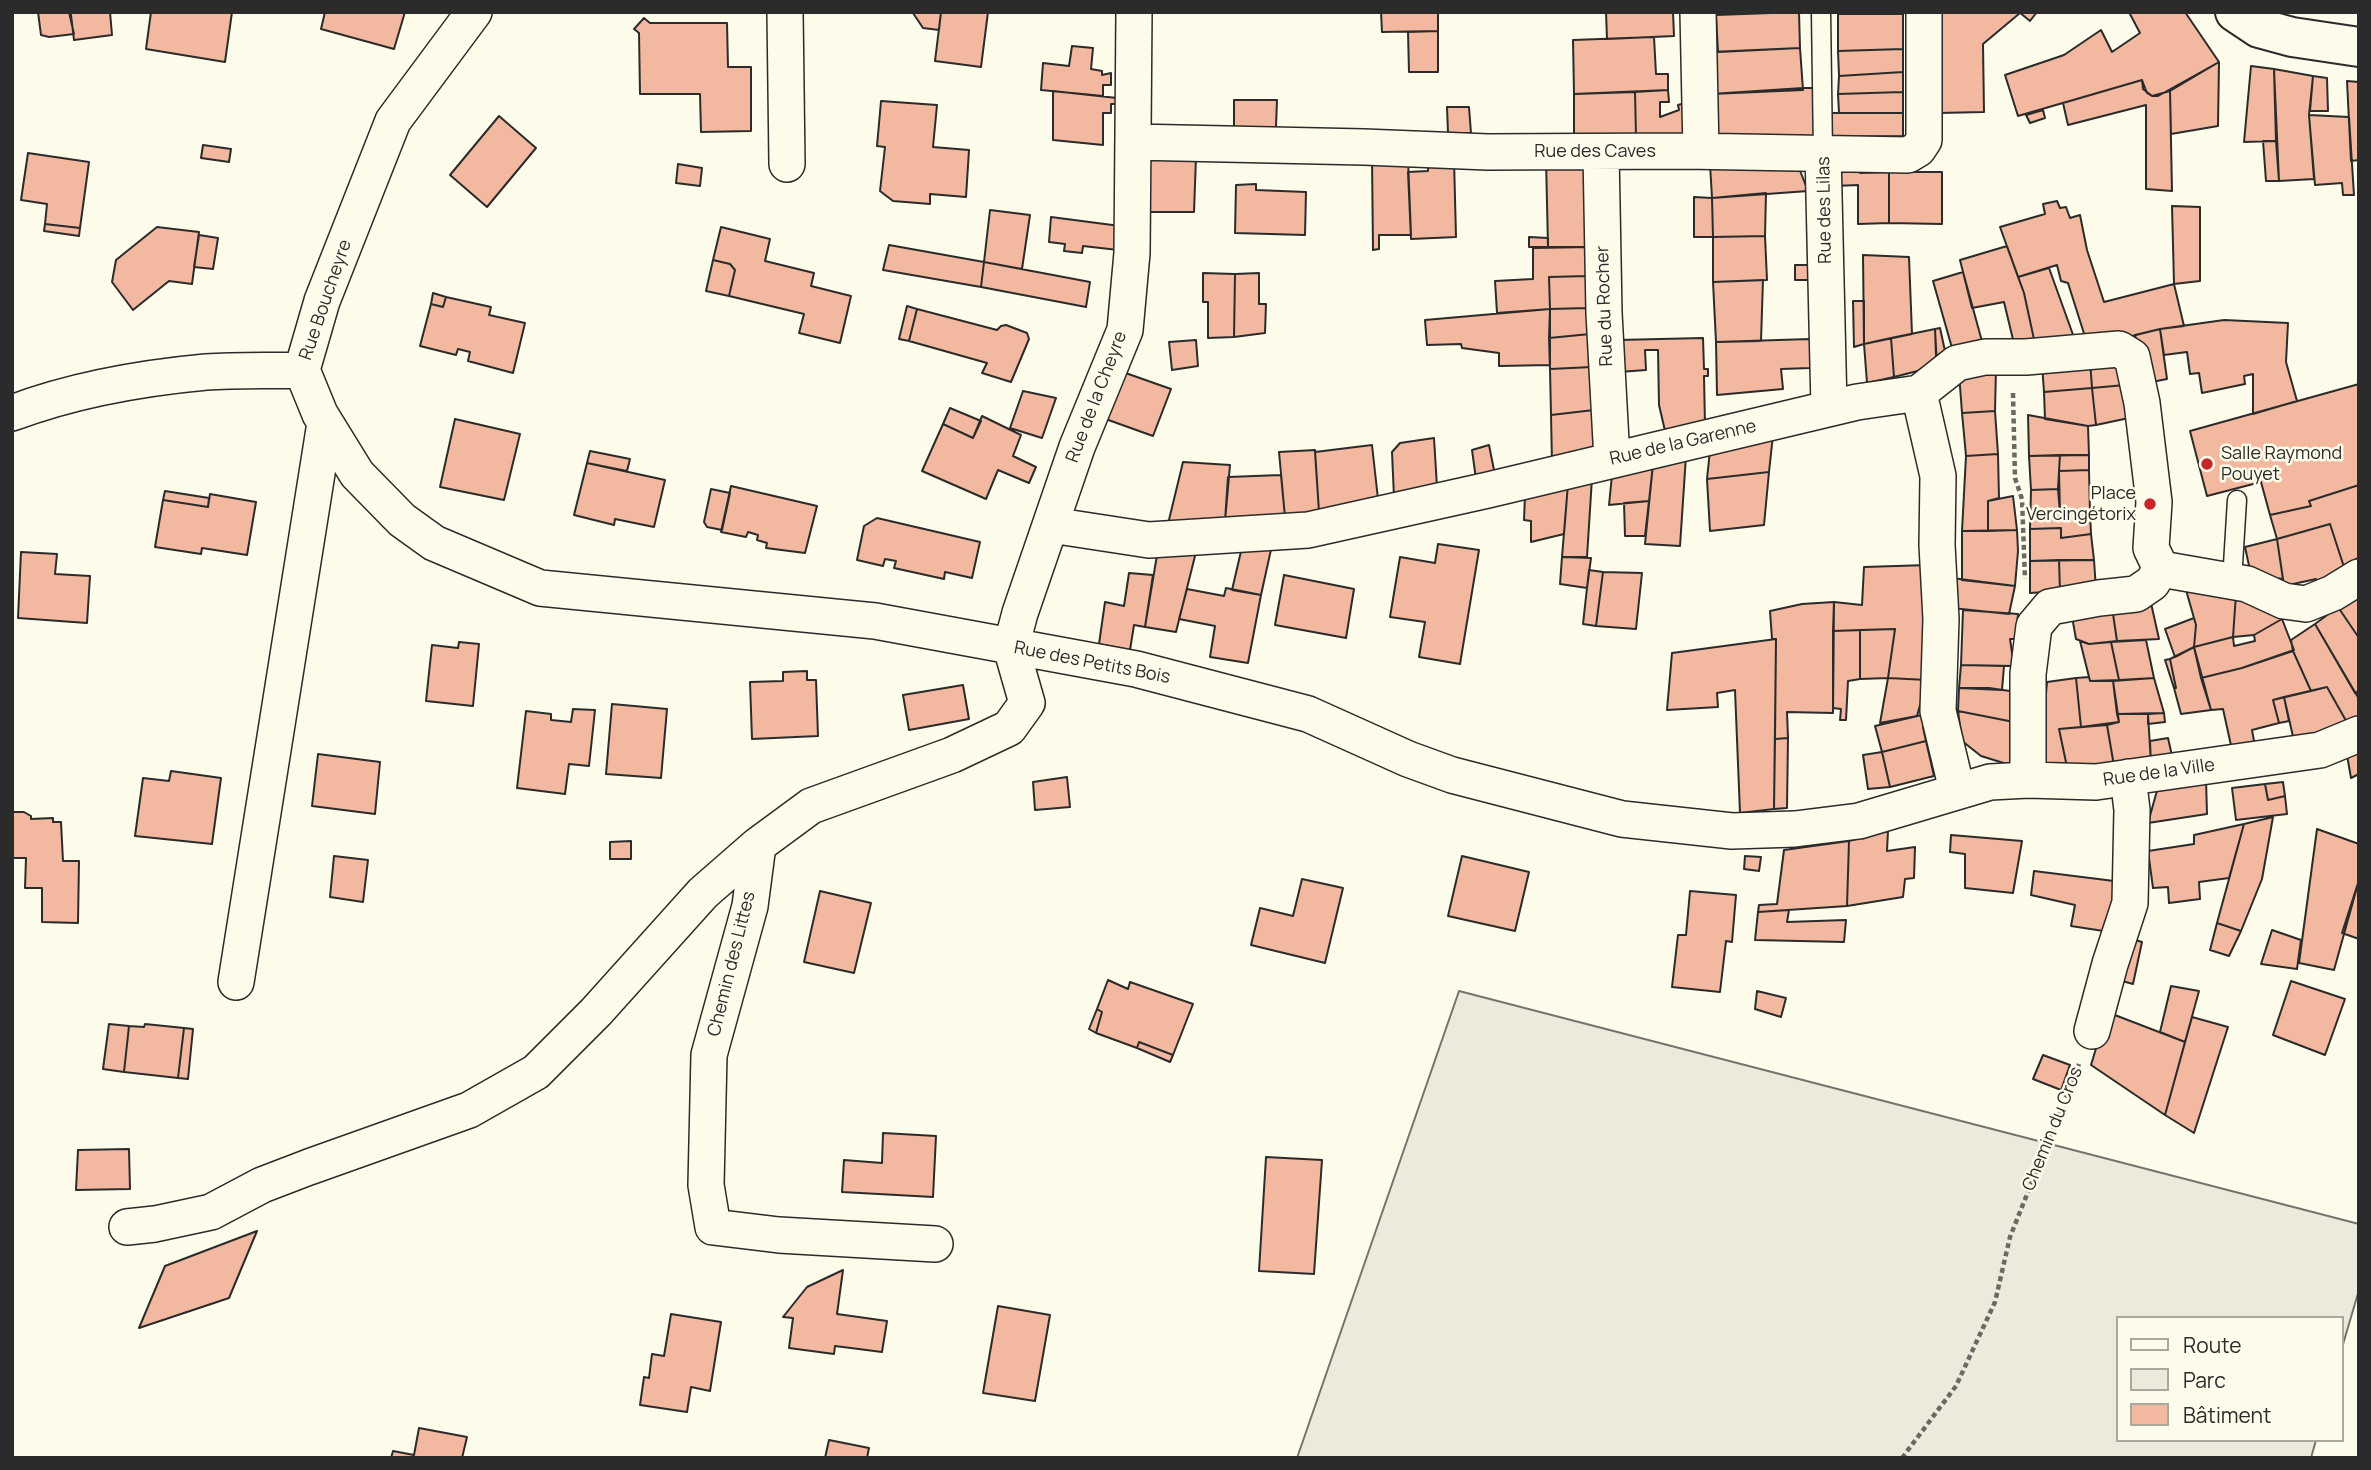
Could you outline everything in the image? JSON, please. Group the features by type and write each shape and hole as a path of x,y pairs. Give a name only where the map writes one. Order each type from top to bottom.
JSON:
{"street":[{"name":"Rue Boucheyre","path":"12,413 44,401 121,384 206,372 302,370 322,301 393,121 474,12"},
{"path":"785,12 787,164"},
{"name":"Rue de la Cheyre","path":"1011,647 1020,613 1077,447 1125,330 1132,253 1134,12"},
{"path":"1698,12 1701,151"},
{"name":"Rue des Caves","path":"1133,142 1488,152 1701,151 1908,155 1918,149 1924,140 1924,12"},
{"path":"2235,12 2259,28 2292,37 2359,47"},
{"name":"Rue du Rocher","path":"1601,152 1604,313 1612,460"},
{"name":"Rue des Lilas","path":"1823,153 1829,408"},
{"path":"1957,790 1938,712 1941,619 1937,476 1919,393 1957,363 1985,357 2119,349 2132,357 2142,403 2154,502 2151,548 2161,569"},
{"name":"Rue des Petits Bois","path":"302,370 325,423 357,474 402,520 434,543 540,588 875,621 1136,669 1308,714 1408,759 1452,775 1622,819 1732,831 1795,829 1859,821 1957,790"},
{"name":"Rue de la Garenne","path":"1051,525 1149,540 1308,530 1829,408 1919,393"},
{"path":"236,982 325,423"},
{"path":"2161,569 2247,584 2284,601 2306,604 2333,593 2359,577"},
{"path":"2028,780 2028,674 2034,626 2050,607 2136,594 2152,583 2161,569"},
{"path":"127,1227 211,1212 262,1185 297,1171 469,1110 536,1072 596,1012 703,893 758,845 811,806 952,755 1009,728 1027,703 1011,647"},
{"name":"Rue de la Ville","path":"1957,790 1990,782 2096,782 2320,750 2359,734"},
{"path":"2092,1031 2130,903 2132,810 2129,777"},
{"name":"Chemin des Littes","path":"758,845 750,906 709,1055 706,1185 713,1227 779,1235 935,1244"}],"lane":[{"name":"Rue des Lilas","path":"1821,12 1823,153"},
{"path":"2232,581 2237,500"}],"path":[{"path":"2012,357 2015,478 2022,499 2025,604 2034,626"},
{"name":"Chemin du Cros","path":"1902,1458 1956,1386 1995,1302 2010,1237 2092,1031"}],"green space":[{"path":"1459,991 2359,1224 2359,1290 2343,1344 2343,1316 2116,1316 2116,1442 2315,1442 2311,1458 1297,1458"}],"building":[{"path":"38,12 69,12 74,34 49,37 41,35"},
{"path":"69,12 110,12 112,35 74,40"},
{"path":"151,12 232,12 225,62 146,49"},
{"path":"325,12 405,12 394,49 321,29"},
{"path":"914,12 941,12 939,30 923,28"},
{"path":"941,12 988,12 981,67 935,61"},
{"path":"1381,12 1438,12 1438,31 1382,32"},
{"path":"1606,12 1673,12 1674,36 1607,39"},
{"path":"1799,12 1800,48 1718,52 1716,15"},
{"path":"1903,12 1903,14 1838,14"},
{"path":"1940,12 2020,13 1983,44 1984,112 1938,113"},
{"path":"2019,12 2037,12 2030,21"},
{"path":"2185,12 2219,62 2158,96 2147,93 2142,80 2018,116 2005,75 2064,55 2101,30 2112,52 2140,33 2130,14"},
{"path":"1838,14 1903,14 1903,49 1838,51"},
{"path":"644,18 650,23 727,23 728,67 751,67 751,131 701,132 700,94 640,94 639,33 634,29"},
{"path":"1438,31 1438,72 1409,72 1408,32"},
{"path":"1654,37 1656,74 1668,74 1668,90 1574,94 1573,40"},
{"path":"1072,46 1093,48 1091,69 1102,71 1102,75 1111,73 1111,85 1103,85 1103,96 1041,90 1043,63 1069,66"},
{"path":"1800,48 1803,90 1711,94 1711,52"},
{"path":"1903,49 1903,72 1839,76 1838,51"},
{"path":"2219,62 2218,126 2171,134 2170,91"},
{"path":"2251,66 2274,69 2276,141 2244,142"},
{"path":"2274,69 2313,76 2309,115 2314,179 2279,181"},
{"path":"1903,72 1903,92 1838,94 1839,76"},
{"path":"2313,76 2327,78 2328,111 2310,111"},
{"path":"2142,80 2143,89 2152,96 2170,91 2172,191 2146,189 2146,105 2068,125 2063,103"},
{"path":"2347,81 2359,82 2359,160 2351,161"},
{"path":"1815,88 1815,137 1724,137 1710,134 1711,94"},
{"path":"1668,90 1669,102 1660,102 1660,117 1679,110 1678,105 1688,102 1689,137 1636,136 1635,92"},
{"path":"1053,91 1117,98 1117,104 1111,104 1111,113 1103,113 1103,145 1053,140"},
{"path":"1635,92 1636,136 1574,135 1574,94"},
{"path":"1903,92 1903,113 1839,113 1838,94"},
{"path":"1234,100 1277,100 1276,127 1234,127"},
{"path":"881,101 937,105 933,147 969,150 966,197 930,194 930,204 893,201 880,191 885,147 877,146"},
{"path":"1447,107 1469,107 1471,133 1448,133"},
{"path":"2043,110 2045,118 2030,123 2026,115"},
{"path":"1829,113 1903,113 1903,136 1829,137"},
{"path":"2309,115 2349,117 2354,195 2343,195 2342,183 2315,185"},
{"path":"499,116 536,148 487,207 450,175"},
{"path":"2263,141 2276,141 2279,181 2266,181"},
{"path":"203,145 231,149 229,162 201,158"},
{"path":"28,153 89,162 80,228 45,224 47,204 21,200"},
{"path":"1143,155 1196,157 1194,212 1144,212"},
{"path":"1372,158 1408,159 1411,235 1379,235 1379,249 1373,250"},
{"path":"1571,158 1590,176 1592,247 1548,247 1546,159"},
{"path":"1428,159 1454,159 1456,237 1411,239 1408,172 1428,171"},
{"path":"1797,163 1808,191 1712,198 1710,164"},
{"path":"1840,163 1860,164 1860,173 1889,172 1889,223 1858,224 1858,185 1834,186"},
{"path":"678,164 702,168 700,186 676,183"},
{"path":"1889,172 1942,172 1942,224 1889,223"},
{"path":"1256,184 1256,190 1306,192 1305,235 1235,233 1236,185"},
{"path":"1766,193 1765,236 1713,237 1712,198"},
{"path":"1694,197 1712,198 1713,237 1694,237"},
{"path":"2057,201 2060,208 2066,207 2070,218 2080,215 2087,250 2104,302 2174,284 2184,326 2112,341 2087,343 2068,283 2061,281 2057,265 2018,277 2000,227 2045,214 2043,204"},
{"path":"2172,206 2200,207 2200,281 2174,284"},
{"path":"990,210 1030,215 1022,269 984,262"},
{"path":"1051,217 1120,226 1118,250 1083,246 1082,253 1064,251 1065,244 1049,242"},
{"path":"45,224 80,228 79,236 44,231"},
{"path":"157,227 199,232 192,284 169,281 133,310 112,282 116,260"},
{"path":"721,227 770,239 765,261 814,273 811,286 851,296 840,343 799,333 804,314 729,296 735,270 730,264 713,260"},
{"path":"199,235 218,238 213,269 194,267"},
{"path":"1765,236 1767,280 1713,282 1713,237"},
{"path":"1529,237 1548,238 1548,247 1529,247"},
{"path":"889,245 984,262 981,287 883,270"},
{"path":"2007,246 2024,293 2035,344 2015,348 2004,302 1972,308 1960,260"},
{"path":"1592,247 1587,276 1549,277 1550,309 1497,313 1495,281 1533,279 1533,248"},
{"path":"1863,255 1909,257 1912,334 1864,344"},
{"path":"713,260 730,264 735,270 729,296 706,291"},
{"path":"984,262 1090,282 1086,307 981,287"},
{"path":"1795,265 1810,265 1809,280 1795,280"},
{"path":"2049,268 2076,343 2035,344 2018,277"},
{"path":"1963,272 1983,345 1952,348 1933,281"},
{"path":"1203,273 1235,274 1234,337 1208,338 1208,302 1203,302"},
{"path":"1259,273 1259,304 1266,304 1265,333 1234,337 1235,274"},
{"path":"1587,276 1588,308 1550,309 1549,277"},
{"path":"1763,280 1761,341 1716,342 1713,282"},
{"path":"433,293 446,297 443,307 431,304"},
{"path":"446,297 491,307 489,315 525,323 513,373 468,361 470,352 458,349 456,355 420,346 431,304 443,307"},
{"path":"1853,301 1864,301 1864,344 1854,347"},
{"path":"907,306 917,309 909,341 899,339"},
{"path":"1588,308 1590,334 1549,338 1550,309"},
{"path":"917,309 997,330 1006,325 1027,333 1029,339 1011,382 982,373 987,363 909,341"},
{"path":"1550,309 1550,365 1499,366 1499,353 1462,348 1461,344 1427,345 1425,320"},
{"path":"2224,320 2288,323 2286,362 2297,401 2253,414 2253,374 2244,376 2245,384 2202,393 2199,373 2190,374 2187,352 2164,355 2160,329"},
{"path":"1940,328 1945,351 1936,356 1935,329"},
{"path":"1935,329 1937,366 1894,377 1891,338"},
{"path":"2160,329 2167,379 2147,383 2135,335"},
{"path":"1590,334 1592,367 1550,369 1549,338"},
{"path":"1703,338 1704,369 1708,369 1708,376 1704,376 1705,425 1666,435 1659,405 1658,350 1645,350 1646,370 1619,372 1618,340"},
{"path":"1891,338 1894,377 1867,383 1864,344"},
{"path":"1810,339 1811,368 1781,369 1783,389 1717,395 1716,342"},
{"path":"1196,340 1198,366 1172,370 1169,342"},
{"path":"2090,360 2119,364 2125,385 2092,388"},
{"path":"2090,360 2092,388 2044,392 2042,365"},
{"path":"1592,367 1594,410 1551,415 1550,369"},
{"path":"1996,369 1995,411 1962,413 1959,373"},
{"path":"1117,370 1171,389 1153,436 1100,417"},
{"path":"2359,384 2359,485 2309,501 2311,506 2270,515 2261,482 2207,496 2190,431"},
{"path":"2125,385 2129,418 2096,425 2092,388"},
{"path":"2092,388 2096,425 2045,419 2044,392"},
{"path":"1023,391 1056,398 1042,438 1010,428"},
{"path":"950,408 981,421 973,438 943,424"},
{"path":"1594,410 1597,455 1552,463 1551,415"},
{"path":"1995,411 1998,454 1966,456 1962,413"},
{"path":"2028,415 2088,426 2089,455 2029,456"},
{"path":"982,416 1021,435 1013,456 1036,467 1029,483 998,470 986,499 922,471 943,424 973,438"},
{"path":"455,419 520,434 504,500 440,487"},
{"path":"1773,435 1769,472 1707,479 1710,450"},
{"path":"1434,438 1437,487 1394,497 1392,452 1400,443"},
{"path":"1372,445 1378,499 1319,512 1315,452"},
{"path":"1489,445 1495,475 1476,479 1472,450"},
{"path":"1315,450 1319,512 1285,517 1279,452"},
{"path":"590,451 630,459 627,471 587,463"},
{"path":"1998,454 1999,498 1988,501 1988,531 1962,531 1966,456"},
{"path":"2060,455 2058,489 2031,490 2029,456"},
{"path":"2060,455 2089,455 2089,470 2059,471"},
{"path":"1686,456 1680,546 1645,544 1653,464"},
{"path":"1183,462 1230,465 1225,521 1168,524"},
{"path":"587,463 665,480 654,527 615,519 614,525 574,515"},
{"path":"1653,464 1649,501 1609,505 1612,475"},
{"path":"2089,470 2090,512 2060,513 2059,471"},
{"path":"1769,472 1764,525 1710,531 1707,479"},
{"path":"1281,475 1285,517 1225,521 1228,477"},
{"path":"1592,478 1587,557 1562,557 1568,484"},
{"path":"1568,484 1564,534 1531,542 1531,521 1524,520 1525,495"},
{"path":"2359,485 2359,557 2344,567 2330,524 2277,539 2270,515 2311,506 2309,501"},
{"path":"731,486 817,506 805,553 766,548 767,543 757,540 758,535 748,532 746,537 721,532"},
{"path":"711,489 730,493 722,530 707,527 704,522"},
{"path":"2058,489 2060,513 2090,512 2091,534 2061,538 2061,528 2030,529 2031,490"},
{"path":"165,491 209,498 208,507 163,500"},
{"path":"210,494 256,502 247,555 202,548 201,554 155,547 163,500 208,507"},
{"path":"2013,496 2017,530 1988,531 1988,501"},
{"path":"1649,501 1645,536 1625,536 1624,503"},
{"path":"877,518 980,542 972,578 945,572 944,579 894,568 896,561 885,559 883,566 857,560 864,526"},
{"path":"2330,524 2344,567 2318,585 2316,579 2284,586 2277,539"},
{"path":"2061,528 2061,538 2091,534 2094,560 2030,561 2030,529"},
{"path":"2017,530 2015,586 1962,580 1962,531"},
{"path":"2277,539 2283,579 2251,575 2245,547"},
{"path":"1438,544 1479,550 1460,664 1419,657 1425,622 1390,617 1400,557 1435,563"},
{"path":"1272,545 1261,595 1232,590 1242,547"},
{"path":"21,552 57,554 55,574 90,576 87,623 18,618"},
{"path":"1196,552 1176,632 1145,627 1157,555"},
{"path":"1562,557 1591,558 1587,588 1560,584"},
{"path":"2059,560 2060,591 2030,593 2030,561"},
{"path":"2059,560 2094,560 2096,589 2060,591"},
{"path":"1928,565 1927,680 1888,678 1895,629 1833,631 1834,602 1862,605 1864,567"},
{"path":"1589,570 1603,572 1596,626 1583,624"},
{"path":"1603,572 1642,573 1636,629 1596,626"},
{"path":"1129,573 1153,575 1145,627 1134,625 1130,650 1099,644 1105,602 1124,606"},
{"path":"1284,575 1354,589 1346,638 1275,625"},
{"path":"1952,578 2015,586 2009,614 1952,608"},
{"path":"1226,588 1261,595 1248,663 1210,657 1215,626 1179,619 1187,589 1224,596"},
{"path":"2186,590 2236,594 2233,637 2194,647 2196,625"},
{"path":"2359,592 2359,638 2338,607"},
{"path":"2236,594 2282,619 2254,635 2233,637"},
{"path":"1834,602 1833,713 1787,712 1788,738 1775,739 1776,639 1772,639 1770,611 1802,604"},
{"path":"2151,603 2159,639 2117,641 2112,607"},
{"path":"2112,607 2117,641 2089,644 2076,639 2071,611"},
{"path":"2338,607 2359,638 2359,691 2355,693 2315,624"},
{"path":"1963,610 2018,614 2016,639 2010,639 2014,666 1961,665"},
{"path":"2194,618 2194,647 2175,657 2165,629"},
{"path":"2282,619 2294,650 2242,668 2201,678 2194,647 2233,637 2234,646 2255,641 2254,635"},
{"path":"2315,624 2359,699 2359,723 2349,726 2327,687 2311,691 2293,651 2291,640"},
{"path":"1895,629 1888,678 1860,679 1860,630"},
{"path":"1860,630 1860,679 1848,681 1846,720 1840,720 1841,709 1833,708 1833,631"},
{"path":"1776,639 1774,809 1740,813 1735,690 1717,693 1718,707 1667,710 1672,653"},
{"path":"2146,640 2154,678 2119,680 2111,642"},
{"path":"2080,641 2089,644 2111,642 2119,680 2090,681"},
{"path":"459,642 479,644 473,706 426,701 432,645 458,648"},
{"path":"2194,647 2211,710 2181,714 2170,659"},
{"path":"2293,651 2311,691 2273,700 2279,723 2252,730 2255,746 2232,750 2223,709 2211,710 2201,678"},
{"path":"2170,659 2176,688 2165,660"},
{"path":"1961,665 2004,666 2002,690 1959,688"},
{"path":"807,671 807,680 816,680 818,736 752,739 750,682 783,681 783,672"},
{"path":"2089,677 2090,681 2113,681 2119,722 2081,727 2076,678"},
{"path":"1888,678 1927,680 1917,716 1880,723"},
{"path":"2076,678 2081,727 2059,729 2067,767 2040,764 2047,682"},
{"path":"2154,678 2164,713 2117,714 2113,681"},
{"path":"963,685 969,719 909,730 903,695"},
{"path":"2327,687 2349,726 2294,741 2284,697"},
{"path":"1959,688 2017,692 2014,722 1958,711"},
{"path":"2284,697 2289,721 2279,723 2273,700"},
{"path":"612,704 667,709 661,778 606,774"},
{"path":"573,709 595,710 589,766 569,764 565,794 517,788 526,711 551,714 551,720 571,722"},
{"path":"1958,711 2019,723 2010,765 1981,756 1962,741"},
{"path":"2164,713 2165,722 2148,724 2148,714"},
{"path":"1926,714 1928,724 1923,727 1926,741 1882,752 1875,726"},
{"path":"2117,714 2148,714 2151,764 2114,766 2107,725 2119,722"},
{"path":"2107,725 2114,766 2067,767 2059,729"},
{"path":"1788,738 1787,808 1774,809 1775,739"},
{"path":"2168,738 2173,760 2151,764 2150,741"},
{"path":"1926,741 1934,776 1890,787 1882,752"},
{"path":"2359,750 2359,774 2351,778 2347,755"},
{"path":"1882,752 1890,787 1868,789 1863,755"},
{"path":"318,754 380,762 375,814 312,806"},
{"path":"171,771 221,778 212,844 135,836 143,778 169,781"},
{"path":"1067,777 1070,807 1035,810 1033,782"},
{"path":"2206,779 2207,814 2148,823 2158,787"},
{"path":"2283,782 2285,796 2268,800 2265,784"},
{"path":"2265,784 2268,800 2285,796 2287,814 2236,820 2232,788"},
{"path":"13,812 24,812 31,816 31,819 53,818 53,822 61,822 63,861 79,861 78,923 42,922 42,888 25,888 26,858 12,858"},
{"path":"2273,817 2262,879 2241,931 2217,923 2244,824"},
{"path":"2244,824 2229,878 2199,882 2200,899 2169,903 2168,887 2153,888 2148,851 2194,844 2194,835"},
{"path":"2317,829 2359,844 2359,880 2334,970 2299,963"},
{"path":"1888,831 1887,851 1915,847 1914,878 1905,879 1903,897 1847,906 1849,841"},
{"path":"1951,835 2022,841 2013,893 1965,888 1965,854 1950,852"},
{"path":"631,841 631,859 610,859 610,842"},
{"path":"1849,841 1847,906 1758,912 1759,905 1777,904 1784,850"},
{"path":"334,856 368,860 363,902 330,897"},
{"path":"1462,856 1529,872 1515,931 1448,916"},
{"path":"1745,856 1761,857 1759,871 1744,869"},
{"path":"2034,871 2122,882 2110,932 2071,926 2075,905 2031,895"},
{"path":"1302,879 1343,888 1325,963 1251,945 1260,908 1293,916"},
{"path":"2359,880 2359,939 2342,933"},
{"path":"820,891 871,903 854,973 804,962"},
{"path":"1690,891 1736,895 1732,942 1726,941 1720,992 1672,987 1678,935 1686,935"},
{"path":"1789,910 1787,922 1846,920 1844,942 1755,940 1758,912"},
{"path":"2217,923 2241,931 2229,956 2210,950"},
{"path":"2272,930 2301,940 2297,969 2261,964"},
{"path":"2129,938 2142,942 2133,984 2115,979"},
{"path":"1108,980 1128,989 1130,982 1193,1004 1173,1055 1139,1042 1137,1048 1096,1033 1102,1012 1097,1009"},
{"path":"2291,981 2345,999 2325,1055 2273,1035"},
{"path":"2171,986 2199,991 2185,1042 2160,1032"},
{"path":"1757,991 1786,998 1781,1017 1755,1009"},
{"path":"1097,1009 1102,1012 1096,1033 1089,1029"},
{"path":"2107,1012 2185,1042 2165,1115 2091,1065"},
{"path":"2192,1017 2228,1027 2194,1133 2165,1115"},
{"path":"109,1024 129,1026 124,1072 103,1069"},
{"path":"145,1024 184,1028 178,1078 124,1072 129,1026 144,1027"},
{"path":"184,1028 193,1029 188,1079 178,1078"},
{"path":"1139,1042 1173,1055 1170,1062 1137,1048"},
{"path":"2043,1055 2070,1065 2061,1090 2033,1079"},
{"path":"883,1133 936,1136 933,1197 842,1192 844,1160 882,1163"},
{"path":"129,1149 130,1189 76,1190 78,1150"},
{"path":"1266,1157 1322,1160 1314,1274 1259,1271"},
{"path":"257,1231 229,1298 139,1328 165,1266"},
{"path":"843,1270 837,1314 887,1321 882,1352 835,1346 834,1354 789,1348 793,1318 783,1317 807,1287"},
{"path":"998,1306 1050,1315 1035,1401 983,1393"},
{"path":"671,1314 721,1322 710,1391 691,1387 687,1412 640,1405 644,1377 649,1378 652,1354 664,1356"},
{"path":"419,1428 467,1437 462,1458 391,1458 393,1451 414,1455"},
{"path":"829,1440 869,1448 867,1458 825,1458"}],"place":[{"name":"Salle Raymond Pouyet","path":"2207,464"},
{"name":"Place Vercingétorix","path":"2150,504"}]}
